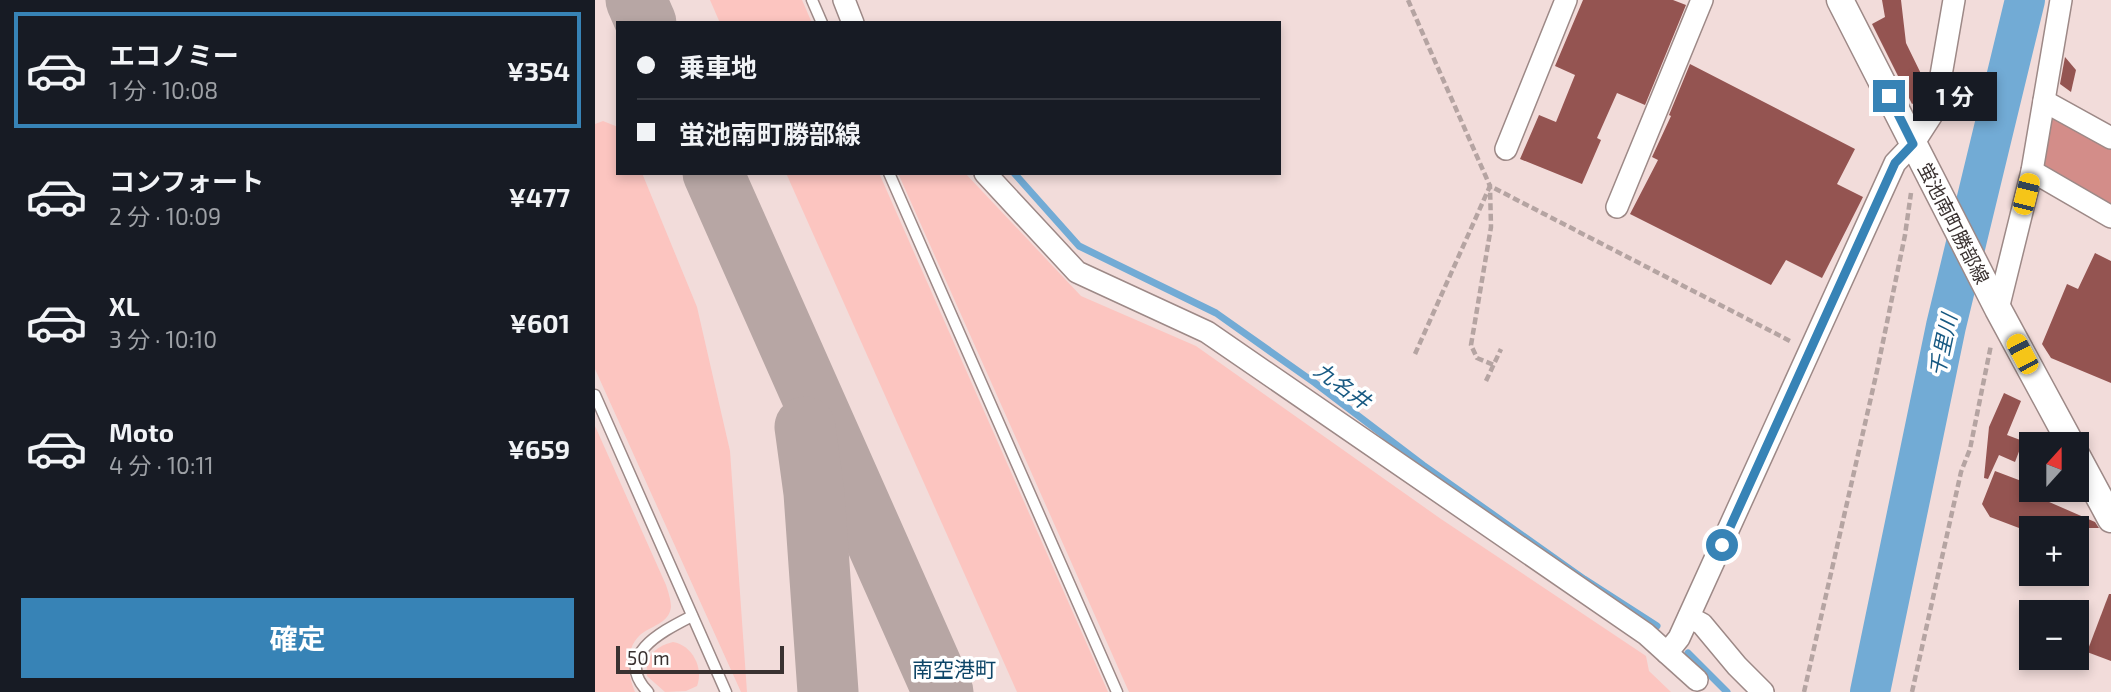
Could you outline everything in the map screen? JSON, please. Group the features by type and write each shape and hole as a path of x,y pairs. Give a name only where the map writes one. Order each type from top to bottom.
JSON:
{"street":[{"path":"843,0 852,21"},
{"path":"1506,149 1566,0"},
{"path":"1617,207 1702,0"},
{"name":"蛍池南町勝部線","path":"1840,0 1994,301 2065,432"},
{"path":"1667,653 1679,638 1689,617 1895,163 1920,157 1935,110 1954,0"},
{"path":"1994,301 2032,171 2061,0"},
{"path":"2044,101 2111,138"},
{"path":"2032,171 2111,217"},
{"path":"987,175 1077,272 1207,332 1646,634 1697,680"},
{"path":"2089,478 2111,519"},
{"path":"1689,617 1702,624 1763,692"}],"lane":[{"path":"812,0 821,21"},
{"path":"890,175 1117,692"},
{"path":"595,395 692,616 721,691"},
{"path":"648,692 638,677 637,664 641,651 656,635 692,616"}],"path":[{"path":"1408,0 1490,186 1491,227 1471,345 1477,358 1494,365"},
{"path":"1804,692 1877,371 1920,157"},
{"path":"1490,186 1810,351"},
{"path":"1415,354 1490,186"},
{"path":"1912,692 1961,472 1970,449 1994,301"},
{"path":"1486,380 1501,349"}],"shaded area":[{"path":"710,0 802,0 811,21 719,21"},
{"path":"2048,110 2111,144 2111,205 2038,167"},
{"path":"603,121 616,126 616,175 643,175 697,307 730,451 747,692 741,692 595,369 595,124"},
{"path":"787,175 880,175 1108,692 1017,692"},
{"path":"899,175 967,175 1081,296 1196,346 1441,519 1646,656 1649,671 1671,692 1129,692"},
{"path":"595,426 671,601 667,617 640,635 631,648 629,670 635,692 595,692"},
{"path":"673,642 691,652 699,672 697,686 686,691 665,692 647,676 652,654"}],"building":[{"path":"1583,0 1673,0 1686,5 1645,105 1617,93 1597,138 1601,140 1582,184 1520,159 1539,115 1556,122 1575,75 1555,66"},
{"path":"1882,0 1901,0 1906,43 1926,84 1924,98 1912,104 1872,24 1885,17"},
{"path":"2065,57 2076,70 2071,92 2060,84"},
{"path":"1690,64 1855,149 1837,184 1863,197 1822,278 1786,260 1771,285 1630,214 1658,160 1652,157"},
{"path":"2095,253 2111,261 2111,383 2051,358 2042,344 2067,284 2078,289"},
{"path":"2004,393 2021,401 2007,435 2019,440 2019,452 2015,462 1999,455 1988,479 1984,478 1989,427"},
{"path":"1995,471 2019,480 2019,502 2049,502 2081,516 2019,516 2019,528 1990,517 1982,504"},
{"path":"2089,519 2095,522 2099,528 2089,528"},
{"path":"2111,594 2111,661 2089,653 2089,647"}],"waterway":[{"name":"千里川","path":"1870,692 1946,326 2025,0"},
{"name":"九名井","path":"1016,175 1079,246 1216,313 1315,383 1423,465 1584,579 1657,626"},
{"name":"九名井","path":"1688,653 1727,692"}],"taxiway":[{"path":"636,0 645,21"},
{"path":"714,175 943,692"},
{"path":"805,427 814,493 828,692"}],"district":[{"name":"南空港町","path":"954,668"}],"route":[{"path":"1722,545 1895,163 1913,144 1889,96"}]}
